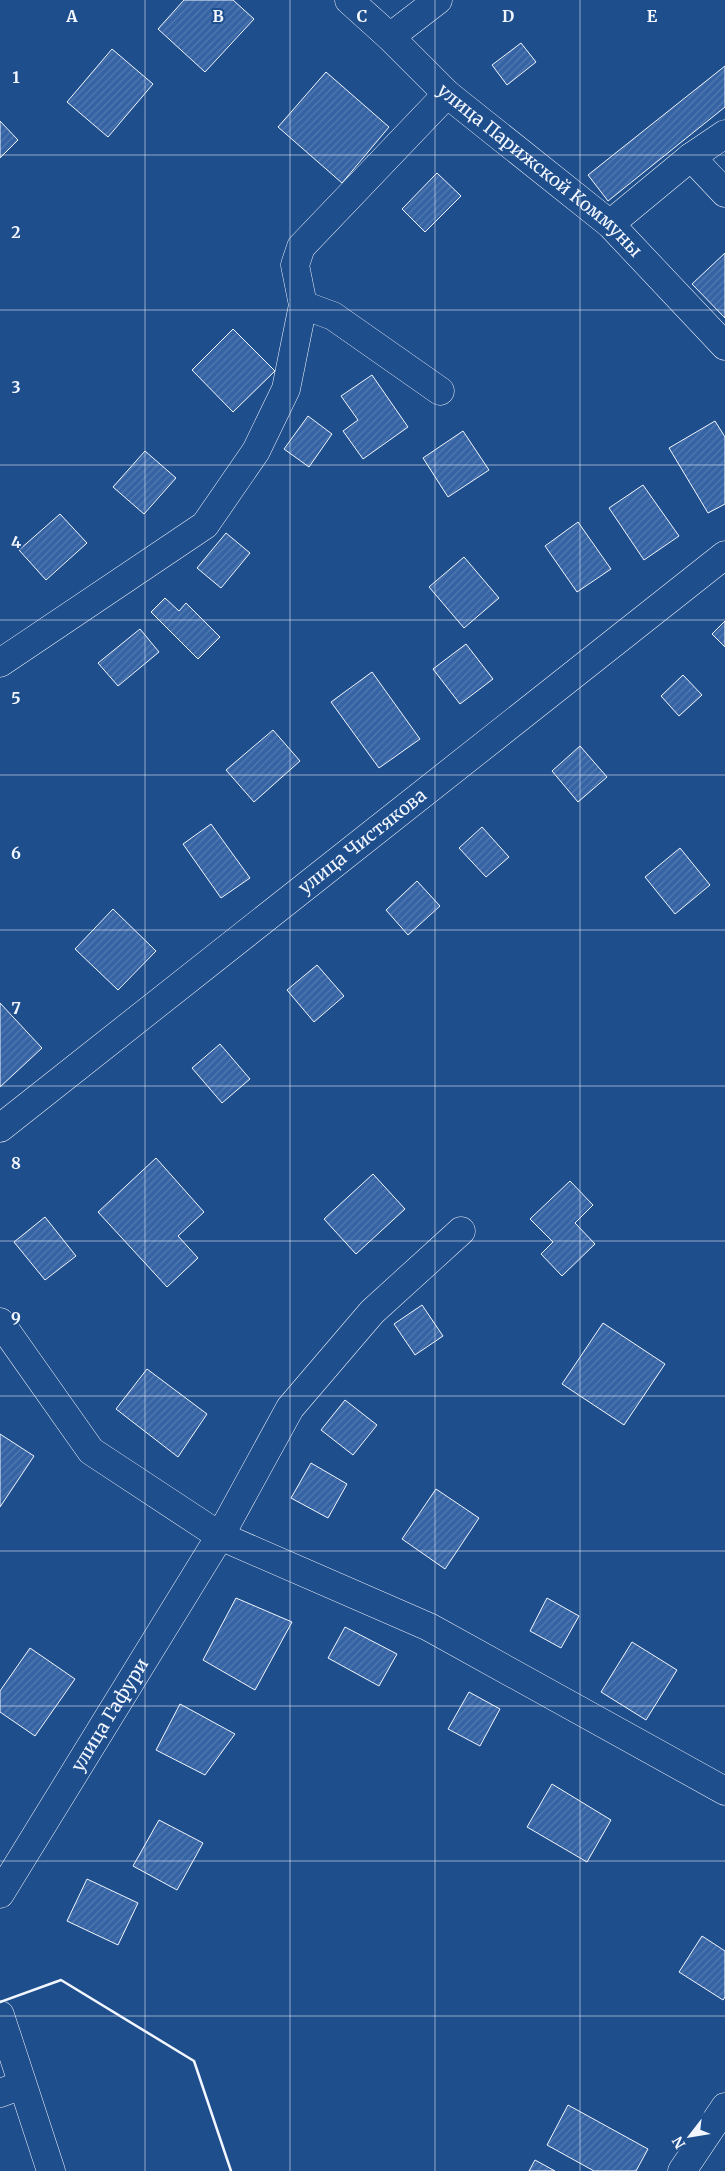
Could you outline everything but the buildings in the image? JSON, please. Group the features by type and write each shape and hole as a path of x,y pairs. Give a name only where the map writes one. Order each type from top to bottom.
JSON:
{"street":[{"name":"улица Парижской Коммуны","path":"349,0 390,37 447,94 610,224 725,346"},
{"path":"390,37 438,0"},
{"path":"0,663 205,525 256,452 286,389 303,305 295,265 300,247 447,94"},
{"path":"610,224 691,157 725,134"},
{"path":"691,157 725,193"},
{"path":"303,305 333,316 440,391"},
{"name":"улица Чистякова","path":"0,1128 725,555"},
{"name":"улица Гафури","path":"0,1894 220,1536 290,1408 372,1312 461,1231"},
{"path":"0,1322 91,1450 220,1536 429,1626 725,1791"},
{"path":"0,2015 11,2089 52,2171"},
{"path":"682,2171 725,2106"}],"wall":[{"path":"0,2002 61,1980 194,2061 231,2171"}]}
